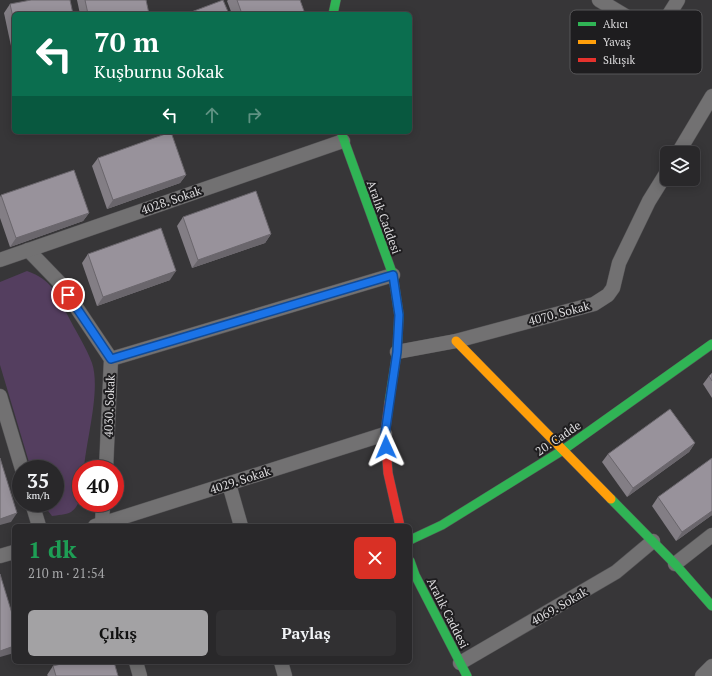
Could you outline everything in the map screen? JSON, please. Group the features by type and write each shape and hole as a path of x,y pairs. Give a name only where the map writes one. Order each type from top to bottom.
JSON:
{"street":[{"path":"333,12 336,0"},
{"path":"599,0 616,10"},
{"path":"672,10 678,0"},
{"path":"682,146 712,96"},
{"name":"4028. Sokak","path":"0,260 342,136"},
{"name":"Aralık Caddesi","path":"342,136 393,275 399,315 397,352 385,434 388,473 400,524"},
{"name":"4070. Sokak","path":"397,352 456,341 594,304 608,296 613,288 619,262 649,201 660,183"},
{"name":"4030. Sokak","path":"28,250 60,283 111,359 106,460"},
{"path":"111,359 393,275"},
{"path":"456,341 653,541 712,606"},
{"name":"20. Cadde","path":"412,539 442,525 563,450 712,344"},
{"path":"0,396 19,460"},
{"name":"4029. Sokak","path":"103,524 385,434"},
{"path":"229,484 241,524"},
{"path":"35,512 38,524"},
{"path":"100,524 102,512"},
{"path":"675,564 712,536"},
{"name":"4069. Sokak","path":"460,663 616,572 653,541"},
{"path":"0,556 12,553"},
{"name":"Aralık Caddesi","path":"412,565 467,676"},
{"path":"137,664 140,676"},
{"path":"282,664 285,676"},
{"path":"702,676 712,666"}],"shaded area":[{"path":"27,271 48,283 56,294 92,363 95,387 94,401 85,460 72,460 71,512 52,516 49,512 64,512 64,460 28,460 0,365 0,282"}],"building":[{"path":"31,0 70,0 73,12 12,13 10,4"},
{"path":"85,0 146,0 149,12 88,12"},
{"path":"223,0 228,12 191,12"},
{"path":"237,0 300,0 304,12 241,12"},
{"path":"165,134 172,134 186,175 113,200 98,158"},
{"path":"74,170 89,213 16,238 1,195"},
{"path":"256,191 271,234 198,260 183,217"},
{"path":"161,228 176,271 103,297 88,254"},
{"path":"712,373 712,381 709,376"},
{"path":"670,409 695,443 633,488 608,454"},
{"path":"0,458 12,497 12,512 17,513 0,519"},
{"path":"712,458 712,511 682,532 658,497"},
{"path":"0,574 12,613 12,647 0,651"},
{"path":"61,664 115,664 118,676 56,676 53,666"}],"traffic: fast":[{"path":"333,12 336,0"},
{"path":"342,134 393,275 399,315 397,352 389,403"},
{"path":"412,539 442,525 563,450 712,344"},
{"path":"611,499 675,564 712,606"},
{"path":"412,567 467,676"}],"traffic: slow":[{"path":"456,341 611,499"}],"traffic: jam":[{"path":"389,403 385,434 388,473 400,524"}],"route":[{"path":"68,295 111,359 393,275 399,315 397,352 385,434 386,447"}]}
